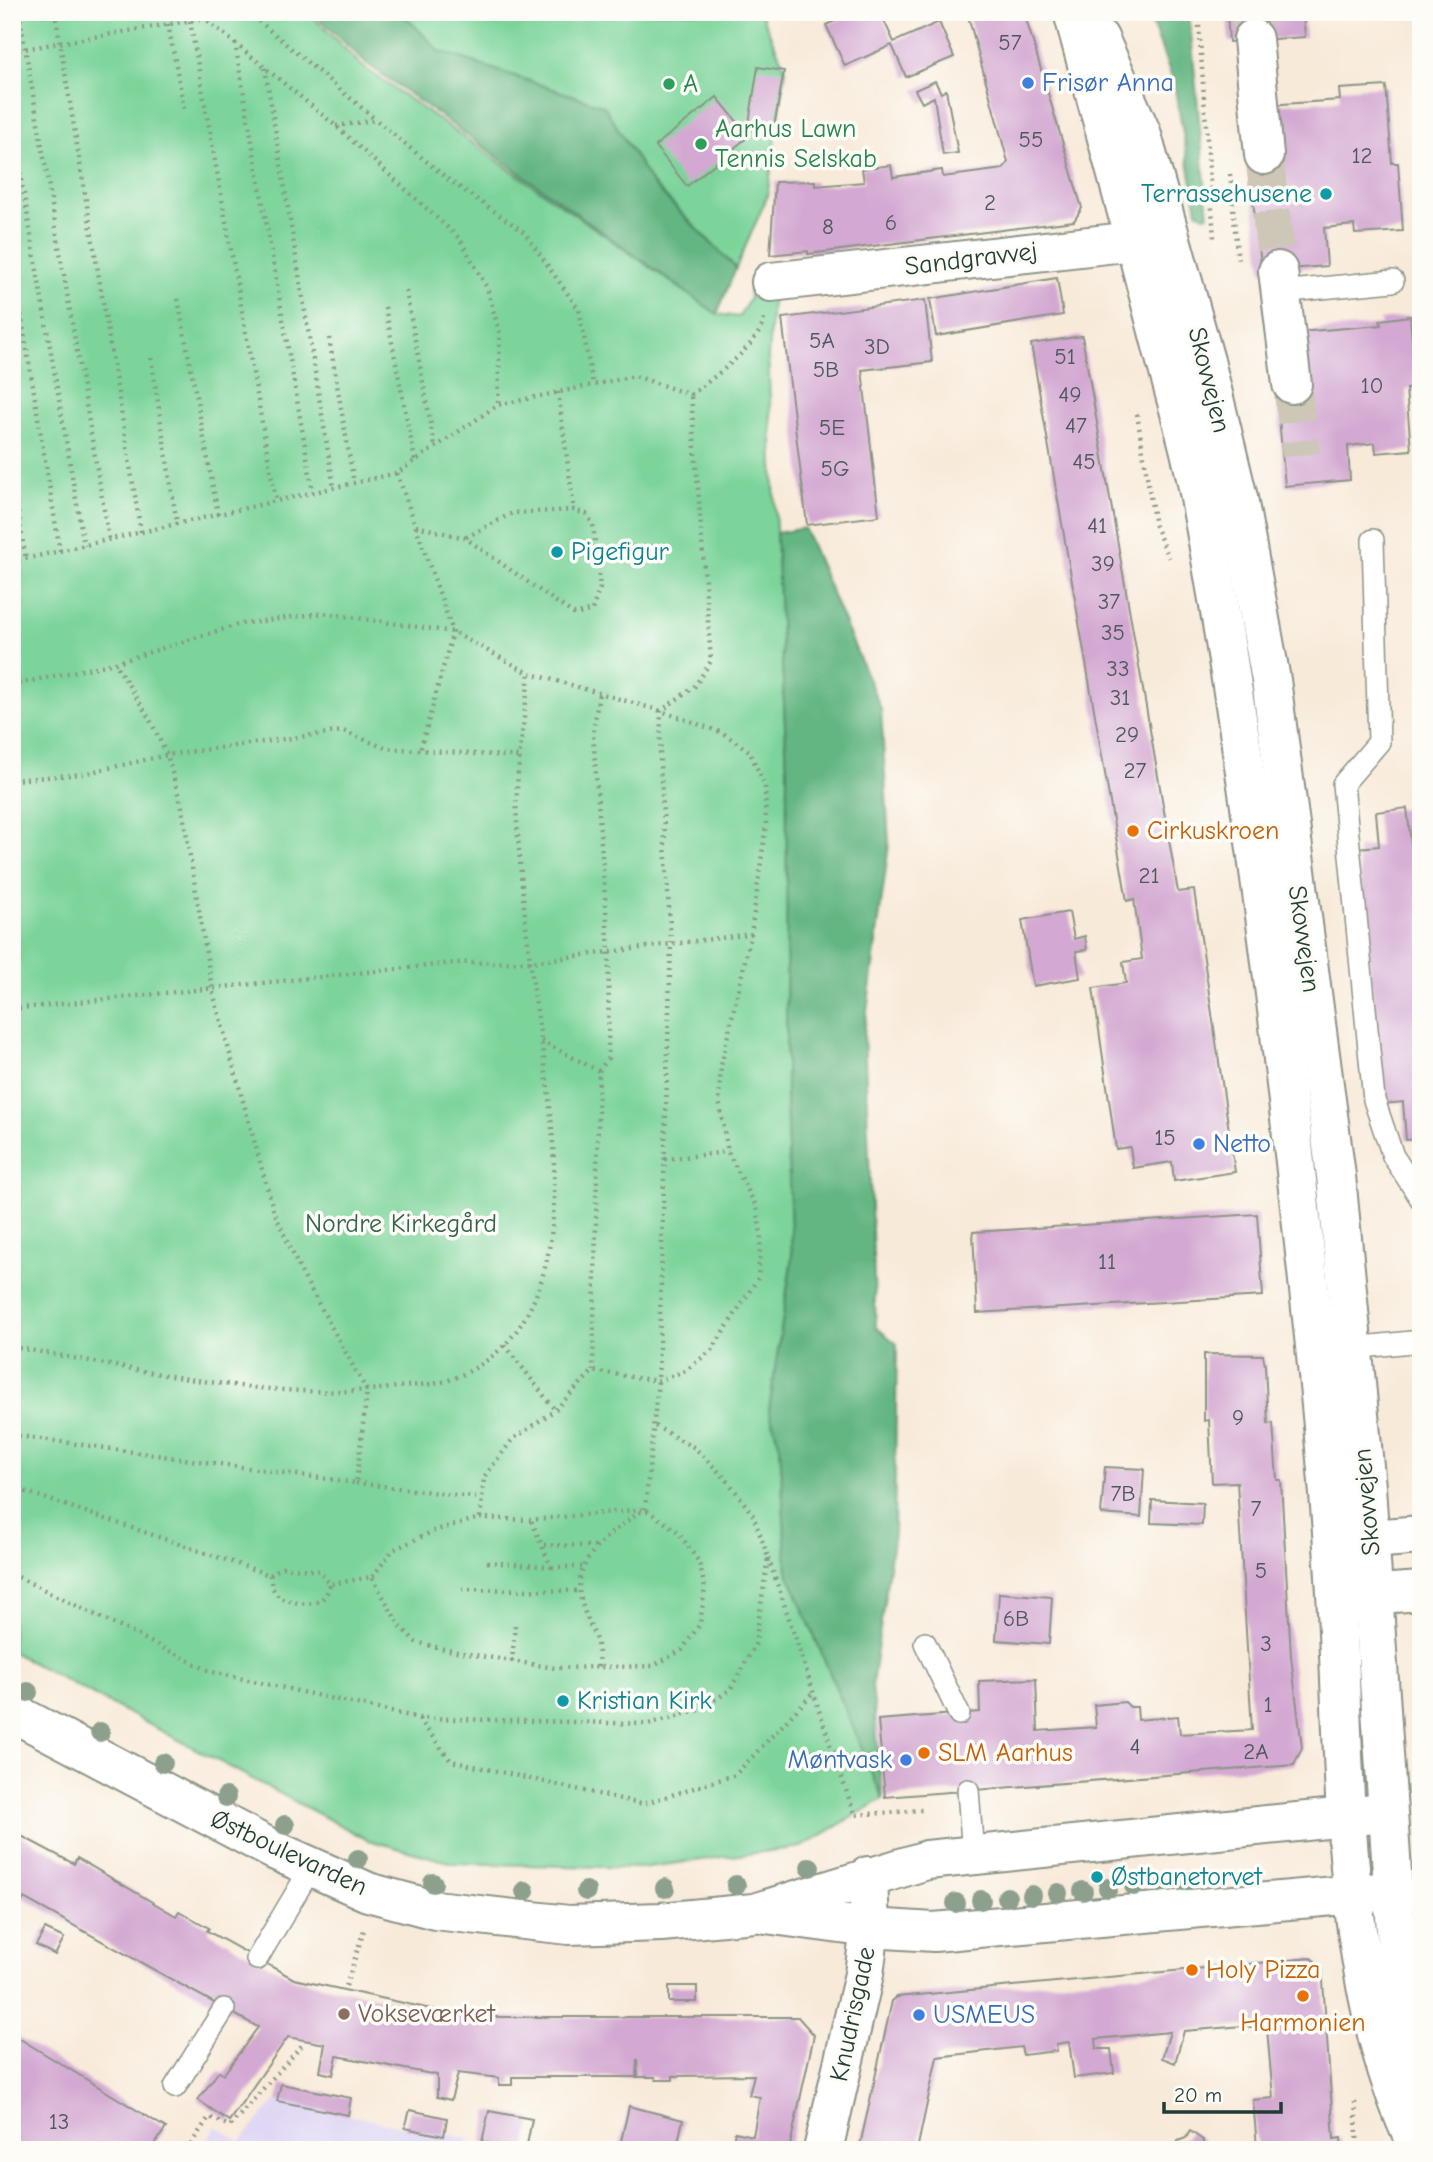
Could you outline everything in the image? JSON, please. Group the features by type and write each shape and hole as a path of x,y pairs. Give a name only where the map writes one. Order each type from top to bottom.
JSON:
{"street":[{"name":"Skovvejen","path":"1073,12 1153,238 1238,498 1270,680 1336,1176 1375,1594 1386,1813 1373,1892"},
{"name":"Skovvejen","path":"1086,12 1141,132 1153,238 1202,507 1259,874 1314,1351 1333,1542 1348,1816 1373,1892"},
{"path":"1253,39 1264,155"},
{"name":"Sandgravvej","path":"771,282 1153,238"},
{"path":"1279,282 1292,384"},
{"path":"1333,1542 1421,1535"},
{"path":"1336,1596 1421,1591"},
{"name":"Østboulevarden","path":"12,1712 311,1868 374,1894 435,1910 569,1925 661,1922 754,1913"},
{"path":"754,1913 927,1860 1386,1813"},
{"name":"Knudrisgade","path":"823,2150 864,1974 870,1928 868,1876"},
{"path":"754,1913 870,1928 934,1932 1373,1892"},
{"path":"1373,1892 1399,1976 1421,2070"},
{"path":"1373,1892 1366,1995 1397,2104 1419,2150"}],"lane":[{"path":"1279,282 1394,281"},
{"path":"1373,540 1379,742 1343,784 1374,1100 1393,1156 1421,1199"},
{"path":"1314,1351 1421,1341"},
{"path":"925,1643 959,1714"},
{"path":"968,1790 973,1855"},
{"path":"257,1959 311,1868"},
{"path":"175,2087 225,2009"}],"path":[{"path":"19,12 109,540"},
{"path":"55,12 141,532"},
{"path":"197,12 336,126 460,239 487,288 500,334 498,405"},
{"path":"248,12 449,180 524,232 579,310 593,385"},
{"path":"1198,12 1215,224 1213,251"},
{"path":"12,51 205,18"},
{"path":"190,21 276,501"},
{"path":"168,24 185,113"},
{"path":"235,43 313,492"},
{"path":"264,68 334,488"},
{"path":"336,126 376,120"},
{"path":"12,124 84,546"},
{"path":"1229,170 1239,275"},
{"path":"12,259 60,551"},
{"path":"691,395 731,363 763,328 771,282"},
{"path":"406,291 435,447"},
{"path":"178,299 218,514"},
{"path":"385,307 415,460"},
{"path":"329,338 354,483"},
{"path":"150,358 177,524"},
{"path":"12,562 397,473 498,405 635,376 691,395"},
{"path":"558,393 574,510"},
{"path":"661,710 695,686 711,661 691,395"},
{"path":"397,473 453,632 421,751"},
{"path":"12,478 26,559"},
{"path":"416,526 465,538 558,606 575,615 592,610 600,588 593,524 586,514 574,510 512,513 465,538"},
{"path":"1155,526 1160,542"},
{"path":"12,685 115,663 240,624 323,613 453,632 528,673 661,710 723,733 749,751 765,785 766,825 751,934 721,1066 719,1100 728,1152 757,1208 761,1235 758,1278 712,1350 685,1371 658,1381 593,1371"},
{"path":"115,663 149,718 167,755 182,807 212,989 273,1209 300,1270 366,1391 356,1483"},
{"path":"12,1347 258,1389 366,1391 444,1381 485,1363 505,1345 535,1302 552,1240 553,1129 530,962 517,818 528,673"},
{"path":"480,1518 484,1477 512,1440 555,1410 593,1371 599,1071 608,1058 609,951 593,734 599,693"},
{"path":"598,1667 600,1647 580,1597 586,1567 595,1546 645,1508 658,1381 671,942 660,762 661,710"},
{"path":"12,780 82,774 167,755 343,731 386,748 522,757"},
{"path":"12,1009 454,964 530,962 671,942 751,934"},
{"path":"541,1041 599,1071"},
{"path":"665,1160 728,1152"},
{"path":"505,1345 555,1410"},
{"path":"655,1426 695,1448 727,1480 753,1515 806,1662 812,1694 855,1815 923,1810"},
{"path":"12,1435 356,1483 481,1497"},
{"path":"12,1487 270,1575"},
{"path":"330,1584 372,1577 393,1550 436,1530 480,1518 531,1520 645,1508 678,1532 699,1562 705,1588 699,1624 682,1650 653,1666 555,1668 416,1642 399,1625 372,1577"},
{"path":"531,1520 544,1545 551,1567"},
{"path":"544,1545 595,1546"},
{"path":"12,1574 212,1672 419,1718 648,1724 699,1710 730,1690 755,1645 768,1558"},
{"path":"487,1562 586,1567"},
{"path":"270,1575 282,1567 295,1567 319,1571 330,1584"},
{"path":"270,1575 272,1587 279,1598 305,1605 320,1602 328,1594 330,1584"},
{"path":"462,1589 581,1591"},
{"path":"512,1662 515,1625"},
{"path":"419,1718 451,1761 643,1804 736,1775 812,1694"},
{"path":"346,1986 374,1894"},
{"path":"187,2150 209,2117 230,2126 303,2044"}],"shaded area":[{"path":"276,2101 469,2139 467,2150 200,2150 216,2126 240,2142"}],"green space":[{"name":"Nordre Kirkegård","path":"12,12 308,12 362,66 717,314 739,317 750,298 749,290 773,290 768,356 787,769 786,1097 792,1257 769,1410 780,1446 787,1571 883,1799 801,1847 640,1868 452,1863 368,1840 12,1652"},
{"path":"312,12 401,12 439,51 604,106 653,185 736,268 717,314 366,63"},
{"name":"Aarhus Lawn Tennis Selskab","path":"401,12 760,12 786,70 767,197 736,268 651,182 604,106 439,51"},
{"path":"1148,12 1189,12 1208,215 1204,216 1197,211 1174,83"},
{"path":"804,528 881,709 889,844 864,1034 876,1327 897,1344 894,1533 872,1685 883,1799 787,1571 780,1446 769,1410 792,1258 786,1097 787,769 776,533"}],"building":[{"path":"848,12 880,12 894,42 939,22 954,57 906,77 892,45 845,66 826,25 849,15"},
{"path":"967,12 1024,12 1082,208 1074,221 808,254 808,251 770,255 775,182 815,181 815,186 864,182 862,169 891,165 893,177 942,170 943,177 1003,169 1008,162"},
{"path":"1227,12 1303,12 1305,37 1229,42"},
{"path":"758,67 784,71 773,133 748,129"},
{"path":"935,81 941,93 946,90 958,153 943,155 934,97 922,103 915,90"},
{"name":"Terrassehusene","path":"1386,86 1392,163 1398,163 1403,231 1355,234 1354,225 1324,228 1327,266 1262,271 1247,156 1268,105 1340,100 1339,89"},
{"path":"717,97 749,136 687,186 655,146"},
{"path":"1057,278 1063,315 936,336 930,299"},
{"path":"925,300 932,362 862,370 879,516 807,525 782,318"},
{"path":"1410,316 1416,388 1406,389 1411,450 1376,453 1375,443 1348,446 1350,480 1285,486 1276,384 1299,332 1381,325 1380,320"},
{"path":"1082,336 1178,892 1194,890 1235,1172 1174,1181 1172,1162 1133,1168 1130,1147 1116,1149 1093,988 1126,983 1123,962 1142,959 1134,899 1127,901 1031,344"},
{"path":"1407,808 1411,843 1421,842 1421,1139 1406,1140 1403,1102 1384,1104 1357,848 1379,846 1376,812"},
{"path":"1069,912 1074,939 1085,936 1087,950 1076,951 1080,978 1033,986 1022,920"},
{"path":"1257,1214 1263,1296 977,1313 973,1232"},
{"path":"1204,1354 1263,1355 1268,1424 1273,1423 1277,1480 1281,1480 1291,1656 1302,1748 1294,1765 885,1797 878,1720 980,1712 979,1681 1036,1679 1038,1731 1096,1727 1094,1705 1125,1702 1130,1707 1137,1707 1138,1720 1178,1716 1180,1734 1252,1730 1237,1482 1212,1483 1209,1420 1204,1421"},
{"path":"1105,1467 1144,1469 1141,1517 1101,1514"},
{"path":"1152,1500 1203,1503 1202,1525 1151,1523"},
{"path":"999,1593 1052,1597 1049,1644 996,1640"},
{"path":"12,1831 74,1864 77,1858 176,1916 179,1911 209,1928 207,1931 294,1979 481,2020 481,2017 798,2017 814,2035 789,2150 731,2150 735,2132 753,2136 760,2097 749,2095 754,2075 673,2076 673,2080 656,2080 655,2077 638,2077 637,2059 636,2077 512,2077 512,2085 499,2085 499,2078 458,2073 451,2100 437,2097 437,2075 337,2056 333,2075 320,2072 325,2044 288,2037 229,2121 198,2100 219,2071 224,2074 258,2027 24,1898 19,1907 12,1903"},
{"path":"45,1929 64,1938 55,1955 36,1945"},
{"path":"1311,1958 1322,1967 1334,2139 1341,2138 1342,2150 1257,2147 1253,2100 1273,2098 1267,2029 1243,2026 1184,2031 1175,2063 1162,2058 1170,2032 1096,2039 1097,2049 1111,2049 1114,2073 1074,2078 1069,2042 1056,2044 1057,2051 1023,2055 1021,2047 937,2057 917,2150 859,2150 892,2001 897,1997"},
{"path":"669,1986 697,1986 697,2002 669,2002"},
{"path":"12,2034 166,2128 150,2150 19,2150 12,2146"},
{"path":"281,2084 351,2098 348,2115 277,2101"},
{"path":"629,2106 683,2120 676,2150 619,2150"},
{"path":"410,2110 447,2118 444,2136 405,2128"},
{"path":"489,2111 532,2119 526,2150 482,2142"},
{"path":"1190,2131 1203,2140 1203,2150 1176,2150 1178,2141 1186,2138"}],"tunnel":[{"path":"1250,12 1253,39"},
{"path":"1264,155 1278,271"},
{"path":"1292,384 1301,455"}],"place":[{"name":"Frisør Anna","path":"1028,83"},
{"name":"A","path":"669,84"},
{"name":"Aarhus Lawn Tennis Selskab","path":"701,144"},
{"name":"Terrassehusene","path":"1326,194"},
{"name":"Pigefigur","path":"557,552"},
{"name":"Cirkuskroen","path":"1133,831"},
{"name":"Netto","path":"1199,1144"},
{"name":"Kristian Kirk","path":"563,1701"},
{"name":"SLM Aarhus","path":"924,1753"},
{"name":"Møntvask","path":"906,1760"},
{"name":"Østbanetorvet","path":"1097,1877"},
{"name":"Holy Pizza","path":"1192,1970"},
{"name":"Harmonien","path":"1303,1996"},
{"name":"Vokseværket","path":"344,2014"},
{"name":"USMEUS","path":"919,2015"}]}
